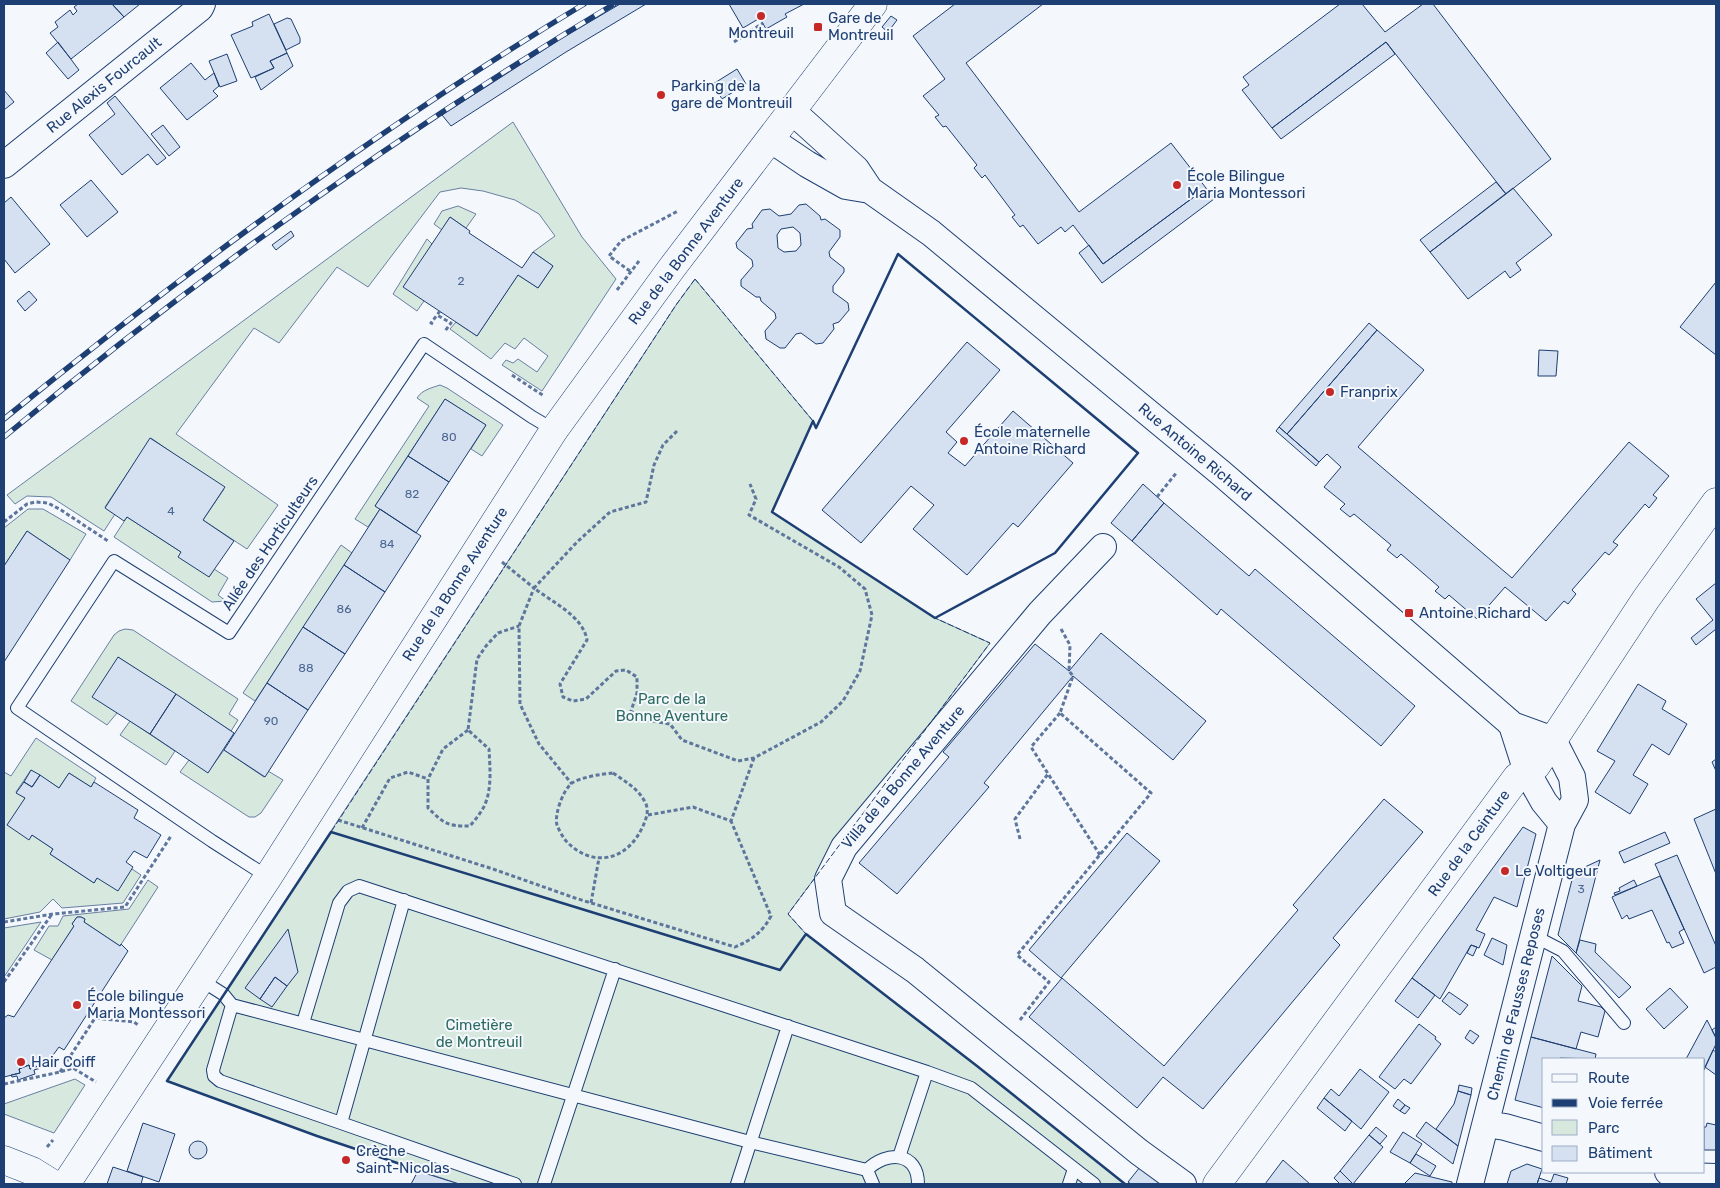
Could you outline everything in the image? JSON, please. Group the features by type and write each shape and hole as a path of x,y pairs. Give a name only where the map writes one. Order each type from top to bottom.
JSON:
{"street":[{"name":"Rue Alexis Fourcault","path":"4,165 200,8 202,4"},
{"name":"Rue de la Bonne Aventure","path":"66,1184 268,877 478,546 554,430 671,269 873,4"},
{"name":"Rue Antoine Richard","path":"792,111 856,169 870,190 931,233 1221,473 1512,725 1553,740"},
{"name":"Rue Antoine Richard","path":"770,139 806,164 846,186 870,190"},
{"name":"Rue de la Ceinture","path":"1217,1184 1517,777 1536,766 1646,599 1713,515"},
{"name":"Villa de la Bonne Aventure","path":"1103,548 1040,613 844,847 828,879 833,912 915,970 1139,1152 1183,1184"},
{"path":"1512,725 1527,772 1544,802 1562,824"},
{"name":"Chemin de Fausses Reposes","path":"1470,1184 1562,824 1575,800 1572,777 1553,740"},
{"path":"1486,1124 1505,1127 1542,1137"},
{"path":"4,1160 32,1171 53,1184"},
{"path":"1672,1173 1685,1176 1716,1177"}],"lane":[{"name":"Allée des Horticulteurs","path":"114,561 229,633 424,344 554,430"},
{"path":"114,561 17,708 268,877"},
{"path":"303,1023 339,903 348,890 359,886 788,1026 971,1088 1094,1184"},
{"path":"341,1123 404,900"},
{"path":"1534,936 1563,951 1624,1023"},
{"path":"544,1184 615,969"},
{"path":"201,980 223,994 232,1005 750,1142 867,1170 890,1156 899,1157 912,1167 919,1184"},
{"path":"232,1005 213,1070 214,1076 220,1081 515,1184"},
{"path":"736,1184 788,1026"},
{"path":"899,1157 927,1072"},
{"path":"1069,1184 1074,1169"},
{"path":"867,1170 873,1184"}],"path":[{"path":"734,42 763,23"},
{"path":"630,271 609,256 621,241 683,209"},
{"path":"431,323 440,311"},
{"path":"437,315 451,323 444,330"},
{"path":"572,784 539,744 520,704 519,626 534,588 577,542 610,512 646,502 654,465 662,445 677,431"},
{"path":"478,546 506,564 534,588 575,618 586,632 587,640 560,684 563,697 573,701 586,699 616,671 626,670 637,677 637,693 631,711 640,719 670,724 682,740 738,761 754,758 821,722 843,701 860,671 872,615 865,589 839,567 749,515 756,499 750,484"},
{"path":"4,522 27,504 48,502 108,542 114,561"},
{"path":"1040,613 1062,631 1070,645 1069,671 1073,676 1060,714 1031,747 1100,855"},
{"path":"468,730 489,749 490,774 487,799 481,812 470,826 452,826 440,819 428,808 428,779 443,749 468,730 477,659 498,633 519,626"},
{"path":"1002,1042 1049,982 1017,955 1151,793 1060,714"},
{"path":"310,811 493,869 591,903 734,947 751,940 760,933 771,916 731,821 754,758"},
{"path":"362,828 390,778 408,772 428,779"},
{"path":"613,773 639,793 647,806 648,815 638,837 622,854 599,858 579,852 565,840 557,824 558,808 564,794 572,784 598,774 613,773"},
{"path":"1020,839 1015,819 1048,774"},
{"path":"648,815 693,807 731,821"},
{"path":"4,922 53,914 125,907 174,832"},
{"path":"591,903 599,858"},
{"path":"4,982 53,914"},
{"path":"60,1072 95,1018 134,1022 161,1041"},
{"path":"4,1084 73,1068 96,1082"}],"green space":[{"path":"513,122 582,237 616,279 542,391 502,365 506,360 513,363 518,359 537,372 548,356 524,338 515,349 505,343 491,359 450,329 456,322 477,336 518,275 538,288 553,266 533,252 555,236 539,214 515,200 483,191 461,188 440,192 368,287 337,267 279,343 254,328 176,434 278,505 247,549 203,520 224,489 151,438 105,507 115,514 104,531 51,497 27,496 15,504 7,495"},
{"path":"458,206 476,214 466,228 450,217 442,230 434,224 442,211"},
{"path":"427,239 432,244 424,301 417,311 393,294"},
{"path":"695,279 813,421 772,512 935,618 990,643 788,914 806,934 977,1066 1125,1184 459,1184 317,1136 167,1081 676,305"},
{"path":"440,385 503,425 482,456 471,449 486,425 445,399 375,506 380,509 368,527 355,519 429,406 417,398 424,391"},
{"path":"28,509 43,509 86,534 70,560 27,531 4,566 4,528"},
{"path":"127,517 181,552 209,577 214,569 228,578 218,595 226,601 212,602 114,537"},
{"path":"341,545 352,553 255,701 243,693"},
{"path":"125,629 133,630 238,699 229,714 238,720 231,731 118,657 117,713 107,725 71,701 114,635"},
{"path":"130,721 175,751 166,765 120,735"},
{"path":"36,738 96,778 91,787 69,773 59,788 31,770 16,792 25,798 29,839 32,835 53,849 50,854 94,883 97,878 132,869 141,875 123,903 62,908 53,899 40,912 4,919 4,772 11,776"},
{"path":"224,750 264,777 268,771 283,780 261,813 255,817 249,817 180,772 189,760 208,772"},
{"path":"148,880 158,887 120,946 84,922 85,919 77,917 72,924 74,926 52,960 34,950 49,926 58,926 63,916 129,909"},
{"path":"41,922 4,977 4,928"},
{"path":"75,1079 85,1085 54,1133 4,1114 4,1104"}],"building":[{"path":"78,4 112,4 124,17 71,59 50,33 58,27 55,22 70,10 73,15 77,11 74,7"},
{"path":"112,4 140,4 124,17"},
{"path":"620,4 646,4 566,52 451,126 442,115 559,40"},
{"name":"Montreuil","path":"729,4 804,4 785,14 787,17 766,29 760,18 743,28"},
{"path":"955,4 1043,4 966,63 1079,212 1171,143 1206,188 1103,264 1073,225 1065,232 1061,227 1038,244 1023,225 1020,227 1012,217 1015,215 985,175 982,178 974,168 977,165 946,126 943,127 935,117 939,115 923,96 945,79 913,36"},
{"path":"1340,4 1362,4 1385,32 1423,4 1433,4 1551,159 1506,194 1386,42 1272,128 1242,90 1249,85 1243,77"},
{"path":"269,14 287,53 270,61 274,68 251,78 231,35 253,26 252,22"},
{"path":"891,16 897,20 888,32 882,27"},
{"path":"287,18 291,19 300,38 300,43 286,50 274,24"},
{"path":"58,42 79,70 68,79 46,53"},
{"path":"1386,42 1395,54 1281,139 1272,128"},
{"path":"287,53 293,66 261,90 255,77 274,68 270,61"},
{"path":"227,54 237,81 220,87 209,61"},
{"path":"191,63 205,80 214,73 219,86 213,91 218,96 187,120 160,88"},
{"path":"737,69 746,84 722,99 713,84"},
{"path":"4,90 14,102 4,110"},
{"path":"115,96 166,158 157,165 148,154 122,175 89,135 115,114 107,103"},
{"path":"163,125 180,147 169,156 151,134"},
{"path":"91,180 118,212 87,237 60,205"},
{"path":"1496,182 1506,194 1430,252 1420,240"},
{"path":"1206,188 1214,199 1102,283 1079,253 1089,245 1103,264"},
{"path":"1513,188 1552,235 1516,263 1521,270 1510,278 1505,271 1468,299 1430,252"},
{"path":"11,197 50,244 15,273 4,259 4,203"},
{"path":"806,204 820,216 821,220 825,219 840,230 840,237 829,252 830,257 844,268 844,272 833,286 833,292 848,303 849,310 839,322 833,324 834,329 823,343 816,344 801,333 796,334 785,348 780,348 766,339 765,331 776,318 775,313 761,301 760,297 756,297 741,286 741,280 753,266 752,260 737,248 736,243 747,229 753,228 752,224 762,210 770,209 779,216 791,214 799,205","holes":["793,227 800,233 801,245 796,251 784,252 778,248 777,235 781,229"]},
{"path":"450,217 470,231 469,233 522,268 533,252 553,266 538,288 518,275 477,336 403,287"},
{"path":"291,231 294,236 276,250 272,245"},
{"path":"1716,282 1716,355 1680,327"},
{"path":"29,291 37,300 25,311 17,301"},
{"path":"1369,323 1377,330 1287,434 1279,427"},
{"path":"1377,330 1424,370 1358,447 1512,578 1629,442 1669,476 1653,495 1657,498 1649,508 1645,504 1613,542 1618,545 1609,555 1605,552 1572,590 1576,594 1568,604 1564,601 1546,621 1505,587 1477,619 1449,595 1445,599 1435,591 1439,587 1401,554 1397,558 1387,550 1391,545 1354,514 1350,517 1340,509 1345,504 1324,487 1341,467 1327,454 1319,462 1287,434"},
{"path":"967,342 1000,370 946,432 957,442 948,453 965,466 1013,411 1073,463 1018,527 1013,523 967,575 913,529 934,505 911,486 861,543 822,510"},
{"path":"1539,350 1558,351 1556,376 1538,376"},
{"path":"445,399 486,425 449,482 408,456"},
{"path":"1279,427 1319,462 1316,466 1276,431"},
{"path":"150,438 225,487 203,520 234,541 209,577 178,557 181,552 127,517 124,521 105,508"},
{"path":"408,456 449,482 416,533 375,506"},
{"path":"1143,484 1164,503 1132,541 1111,523"},
{"path":"1164,503 1249,576 1255,569 1415,706 1381,746 1221,609 1217,615 1132,541"},
{"path":"380,509 421,536 385,592 344,565"},
{"path":"27,531 70,560 4,662 4,566"},
{"path":"344,565 385,592 345,654 303,627"},
{"path":"1716,583 1716,629 1696,645 1691,638 1713,620 1696,599"},
{"path":"303,627 345,654 308,710 267,683"},
{"path":"1101,633 1206,721 1173,760 1073,676 984,783 989,787 897,894 859,863 949,757 943,752 1035,644 1069,671"},
{"path":"118,657 176,694 150,734 92,697"},
{"path":"267,683 308,710 265,777 224,750"},
{"path":"1638,684 1666,701 1662,709 1687,724 1669,755 1652,744 1633,775 1648,784 1630,814 1595,792 1615,761 1597,751"},
{"path":"176,694 234,733 208,773 150,734"},
{"path":"1716,759 1716,771 1712,762"},
{"path":"31,770 40,775 32,787 24,782"},
{"path":"69,773 91,787 94,782 138,810 134,818 161,835 147,858 134,851 126,862 133,867 118,891 97,878 94,883 50,854 53,849 32,835 29,840 7,825 25,798 16,793 24,782 32,787 40,775 59,788"},
{"path":"1384,799 1423,832 1333,938 1340,945 1203,1109 1163,1077 1137,1108 1029,1017 1062,978 1164,1066 1298,910 1293,905"},
{"path":"1716,809 1716,874 1694,819"},
{"path":"1523,827 1536,834 1517,907 1494,897 1476,930 1485,934 1479,948 1471,945 1440,999 1412,978"},
{"path":"1665,832 1670,843 1624,863 1619,852"},
{"path":"1127,833 1160,861 1061,978 1029,950"},
{"path":"1677,855 1716,946 1716,967 1704,973 1655,864"},
{"path":"1600,860 1576,953 1558,935 1574,872"},
{"path":"1660,876 1684,929 1679,932 1684,943 1672,948 1669,942 1667,943 1652,910 1629,919 1627,915 1622,919 1612,897"},
{"path":"1634,880 1637,886 1615,895 1614,893 1620,891 1619,888"},
{"path":"77,917 85,919 84,922 120,946 121,944 128,951 64,1050 59,1047 48,1062 30,1069 29,1065 19,1069 20,1073 4,1077 4,1018 8,1015 14,1017 74,926 72,924"},
{"path":"288,929 298,972 287,986 275,977 260,999 245,988"},
{"path":"1492,938 1507,945 1503,965 1484,955"},
{"path":"1580,940 1596,944 1595,952 1631,987 1619,998 1576,953"},
{"path":"1471,945 1477,947 1473,956 1467,953"},
{"path":"1552,956 1582,986 1578,1001 1601,1007 1605,1011 1598,1037 1581,1032 1576,1049 1531,1037"},
{"path":"275,977 287,986 272,1007 260,999"},
{"path":"1412,978 1435,995 1418,1018 1395,1001"},
{"path":"1670,988 1688,1007 1664,1029 1646,1009"},
{"path":"1449,992 1468,1005 1460,1015 1442,1001"},
{"path":"1707,1020 1716,1038 1716,1044 1705,1068 1705,1058 1687,1058"},
{"path":"1419,1024 1436,1037 1435,1039 1441,1044 1411,1084 1404,1079 1395,1089 1379,1077"},
{"path":"1716,1027 1716,1038 1712,1030"},
{"path":"1470,1030 1479,1036 1473,1044 1465,1038"},
{"path":"1531,1037 1596,1054 1595,1058 1542,1058 1542,1107 1515,1100"},
{"path":"1713,1050 1716,1052 1716,1075 1705,1067"},
{"path":"29,1065 30,1069 41,1065 41,1068 34,1070 35,1074 18,1080 17,1076 12,1077 11,1075 20,1073 19,1069"},
{"path":"1360,1069 1389,1092 1361,1129 1324,1098 1331,1089 1339,1096"},
{"path":"1459,1085 1472,1088 1471,1095 1458,1091"},
{"path":"1458,1091 1471,1095 1458,1146 1436,1129 1454,1104"},
{"path":"1324,1098 1352,1121 1345,1131 1317,1108"},
{"path":"1398,1099 1405,1105 1400,1111 1393,1106"},
{"path":"1405,1105 1410,1108 1405,1114 1400,1111"},
{"path":"1426,1122 1458,1146 1453,1164 1416,1136"},
{"path":"143,1123 175,1134 159,1182 127,1171"},
{"path":"1707,1123 1716,1125 1716,1150 1705,1150"},
{"path":"1376,1127 1387,1136 1380,1144 1369,1135"},
{"path":"1403,1132 1422,1144 1410,1163 1390,1152"},
{"path":"1369,1135 1383,1147 1353,1184 1340,1171"},
{"path":"198,1141 204,1144 207,1150 204,1156 198,1159 192,1156 189,1150 192,1144"},
{"path":"1416,1154 1436,1166 1430,1176 1410,1163"},
{"path":"1283,1160 1310,1184 1265,1184"},
{"path":"1527,1164 1542,1169 1537,1184 1507,1184 1511,1171"},
{"path":"113,1167 143,1177 141,1184 107,1184"},
{"path":"1140,1167 1161,1183 1131,1184 1128,1182"},
{"path":"418,1171 459,1184 411,1184"},
{"path":"1340,1171 1353,1184 1340,1184 1334,1178"},
{"path":"1415,1173 1452,1182 1452,1184 1404,1184"},
{"path":"1554,1174 1568,1178 1566,1184 1537,1184 1539,1178 1551,1182"}],"railway":[{"path":"4,419 144,308 286,201 433,100 584,4"},
{"path":"4,437 150,320 300,209 455,104 614,4"}],"fence":[{"path":"695,279 813,421 772,512 935,618 990,643 788,914 806,934 780,970 331,832 676,305 695,279"}],"wall":[{"path":"898,254 1138,453 1055,553 935,618 772,512 813,421 816,428 898,254"},
{"path":"421,1171 317,1136 167,1081 331,832 780,970 806,934 977,1066 1125,1184"}],"place":[{"name":"Montreuil","path":"761,16"},
{"name":"Gare de Montreuil","path":"818,27"},
{"name":"Parking de la gare de Montreuil","path":"661,95"},
{"name":"École Bilingue Maria Montessori","path":"1177,185"},
{"name":"Franprix","path":"1330,392"},
{"name":"École maternelle Antoine Richard","path":"964,441"},
{"name":"Antoine Richard","path":"1409,613"},
{"name":"Le Voltigeur","path":"1505,871"},
{"name":"École bilingue Maria Montessori","path":"77,1005"},
{"name":"Hair Coiff","path":"21,1062"},
{"name":"Crèche Saint-Nicolas","path":"346,1160"}],"park label":[{"name":"Parc de la Bonne Aventure","path":"672,708"},
{"name":"Cimetière de Montreuil","path":"479,1034"}]}
